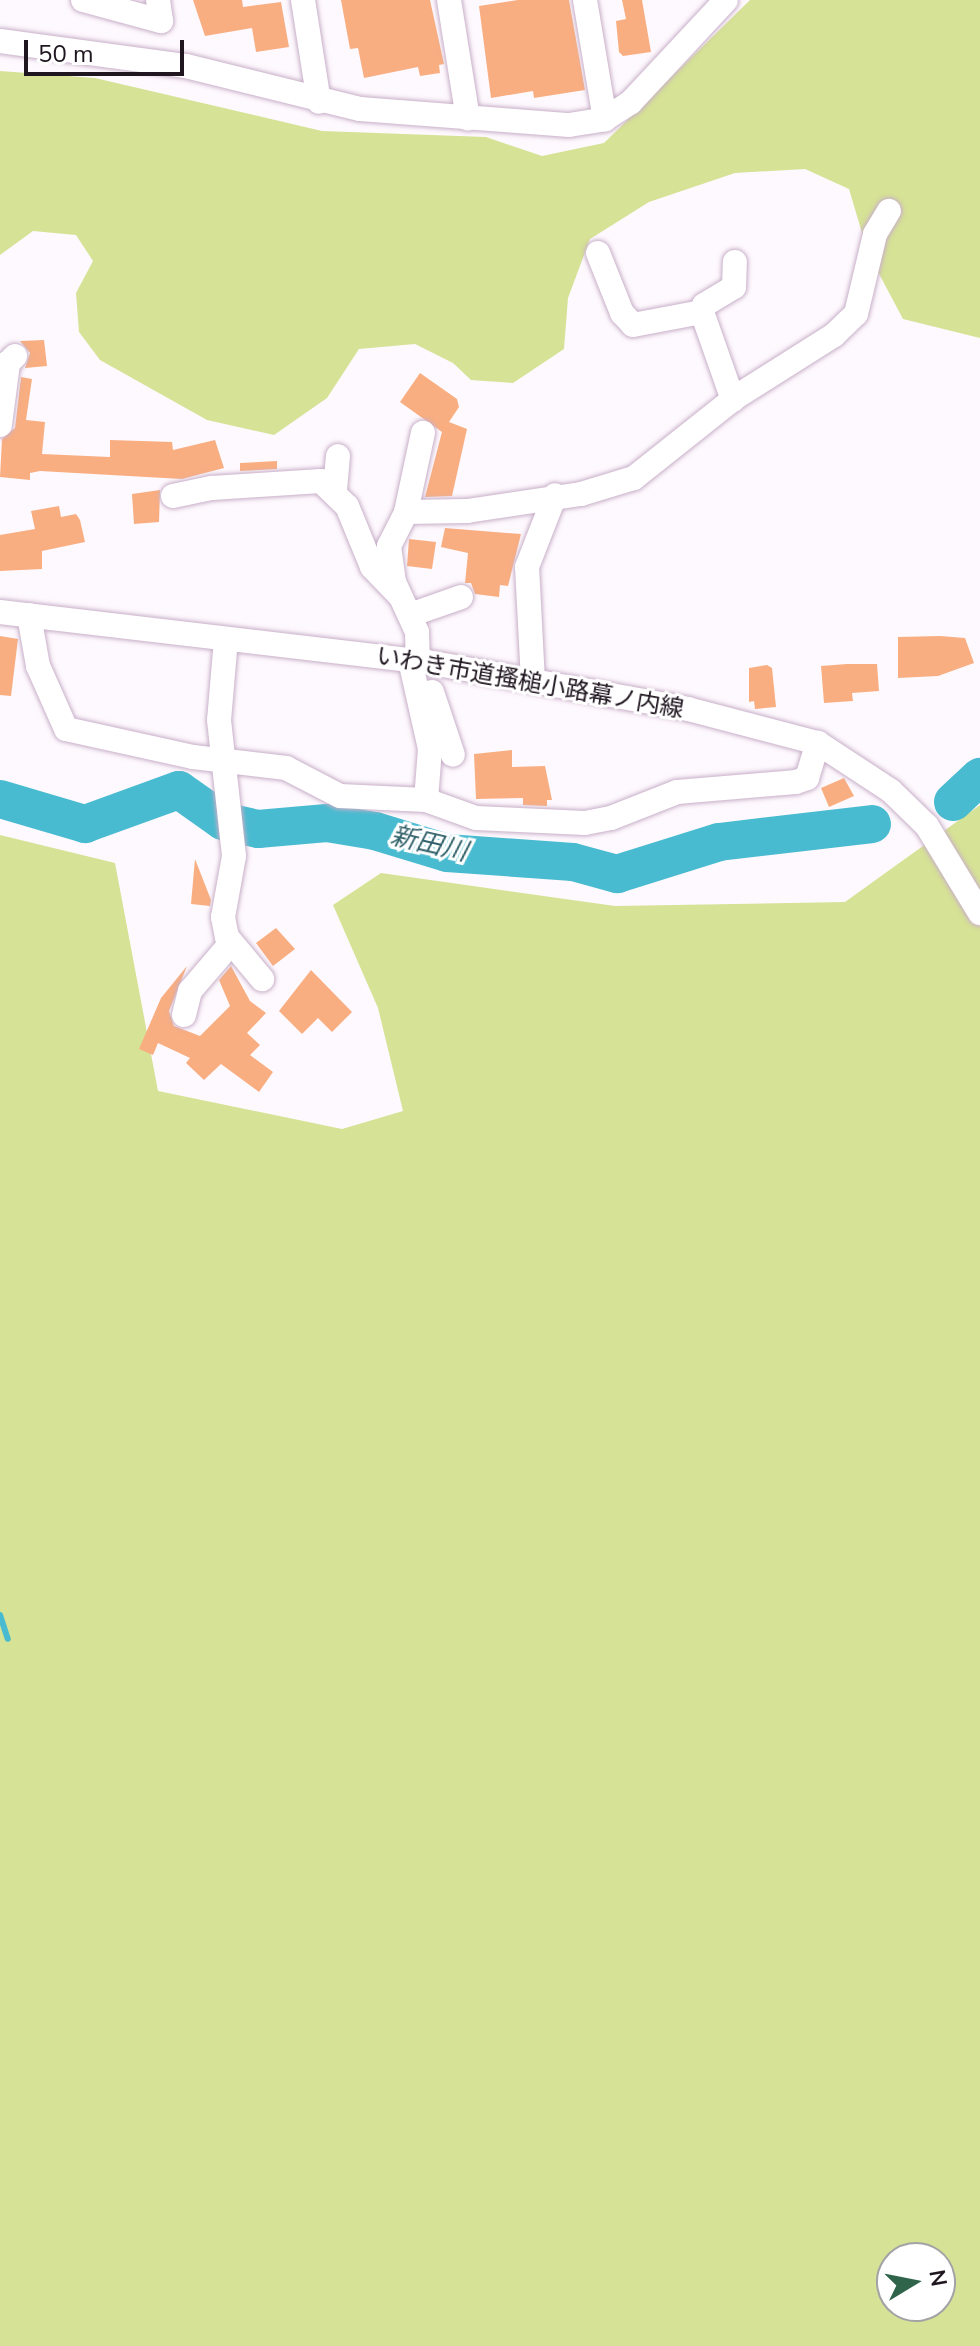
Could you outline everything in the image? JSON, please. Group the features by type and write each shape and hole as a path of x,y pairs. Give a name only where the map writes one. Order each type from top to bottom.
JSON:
{"street":[{"path":"83,0 161,21 158,0"},
{"path":"303,0 319,102"},
{"path":"449,0 468,118"},
{"path":"585,0 605,119"},
{"path":"0,41 186,66 319,102 569,125 605,119 631,102 723,2"},
{"path":"406,512 457,513 611,487 634,478 733,400 834,335 856,314 875,234 889,211"},
{"path":"598,253 622,313 633,325 702,312"},
{"path":"733,400 702,312 704,305 734,287 735,262"},
{"path":"0,425 8,363 15,356"},
{"path":"423,433 406,512 389,546 418,661 430,749 426,800"},
{"path":"338,456 335,490 372,567 405,605"},
{"path":"173,496 313,481 335,490"},
{"path":"533,681 527,567 555,495"},
{"path":"405,605 461,597"},
{"name":"いわき市道搔槌小路幕ノ内線","path":"0,612 418,661 688,709 818,743 891,791 927,826 980,913"},
{"path":"29,615 38,666 66,729 225,761 286,768 340,796 426,800 476,818 585,823 677,792 796,782 807,778 818,743"},
{"path":"226,639 219,695 233,824 223,917 231,943 262,979"},
{"path":"418,661 453,755"},
{"path":"184,1015 190,991 231,943"}],"green space":[{"path":"750,0 980,0 980,338 903,319 868,253 849,189 805,169 735,173 649,202 590,239 568,298 564,349 513,383 471,380 453,363 415,344 359,349 327,398 274,435 207,420 100,360 79,332 76,293 93,261 76,235 33,231 0,255 0,71 95,78 322,131 486,137 542,156 604,143"},
{"path":"980,805 980,2346 0,2346 0,835 115,863 158,1091 342,1129 403,1111 378,1008 333,905 381,873 615,906 845,902"}],"building":[{"path":"193,0 242,0 243,7 281,2 289,47 256,52 252,28 205,36"},
{"path":"341,0 430,0 444,64 439,65 440,73 420,76 418,67 364,78 358,48 350,49"},
{"path":"518,0 569,0 585,90 534,98 533,91 491,98 479,6"},
{"path":"622,0 642,0 651,52 623,56 619,52 616,21 626,19"},
{"path":"44,340 47,366 25,368 30,353 20,341"},
{"path":"420,373 457,399 459,407 449,422 467,429 452,496 425,497 442,432 400,402"},
{"path":"21,377 32,379 26,420 45,422 42,454 110,457 110,440 172,442 173,450 215,440 224,468 182,479 40,471 30,473 30,480 0,477 2,439 15,428"},
{"path":"277,461 277,469 240,471 240,463"},
{"path":"160,490 159,522 134,524 132,494"},
{"path":"59,506 61,517 76,514 85,542 42,551 42,569 0,571 0,535 35,529 31,511"},
{"path":"445,528 521,534 508,586 500,585 499,597 475,594 471,583 465,583 468,553 441,547"},
{"path":"409,539 436,542 432,569 407,566"},
{"path":"0,636 18,639 11,696 0,695"},
{"path":"898,637 965,638 974,663 938,676 898,678"},
{"path":"877,664 879,691 852,693 853,701 824,703 821,666"},
{"path":"767,665 772,668 776,707 755,709 754,701 749,702 749,668"},
{"path":"512,750 512,767 545,766 552,800 547,800 547,806 523,805 523,798 476,799 474,754"},
{"path":"844,778 854,796 829,807 821,788"},
{"path":"195,859 211,900 210,906 191,904"},
{"path":"276,928 295,949 273,966 256,943"},
{"path":"187,966 169,1011 174,1026 200,1036 230,1006 219,980 231,966 250,1001 266,1013 247,1033 260,1045 250,1055 273,1072 259,1092 221,1064 204,1080 186,1063 190,1058 158,1043 153,1055 139,1049 161,998"},
{"path":"311,970 352,1012 332,1032 318,1018 302,1034 279,1011"}],"waterway":[{"name":"新田川","path":"953,802 980,777"},
{"name":"新田川","path":"0,799 85,824 179,790 223,821 258,829 327,823 375,831 447,853 573,862 617,874 719,842 872,824"},
{"path":"0,1615 8,1639"}]}
